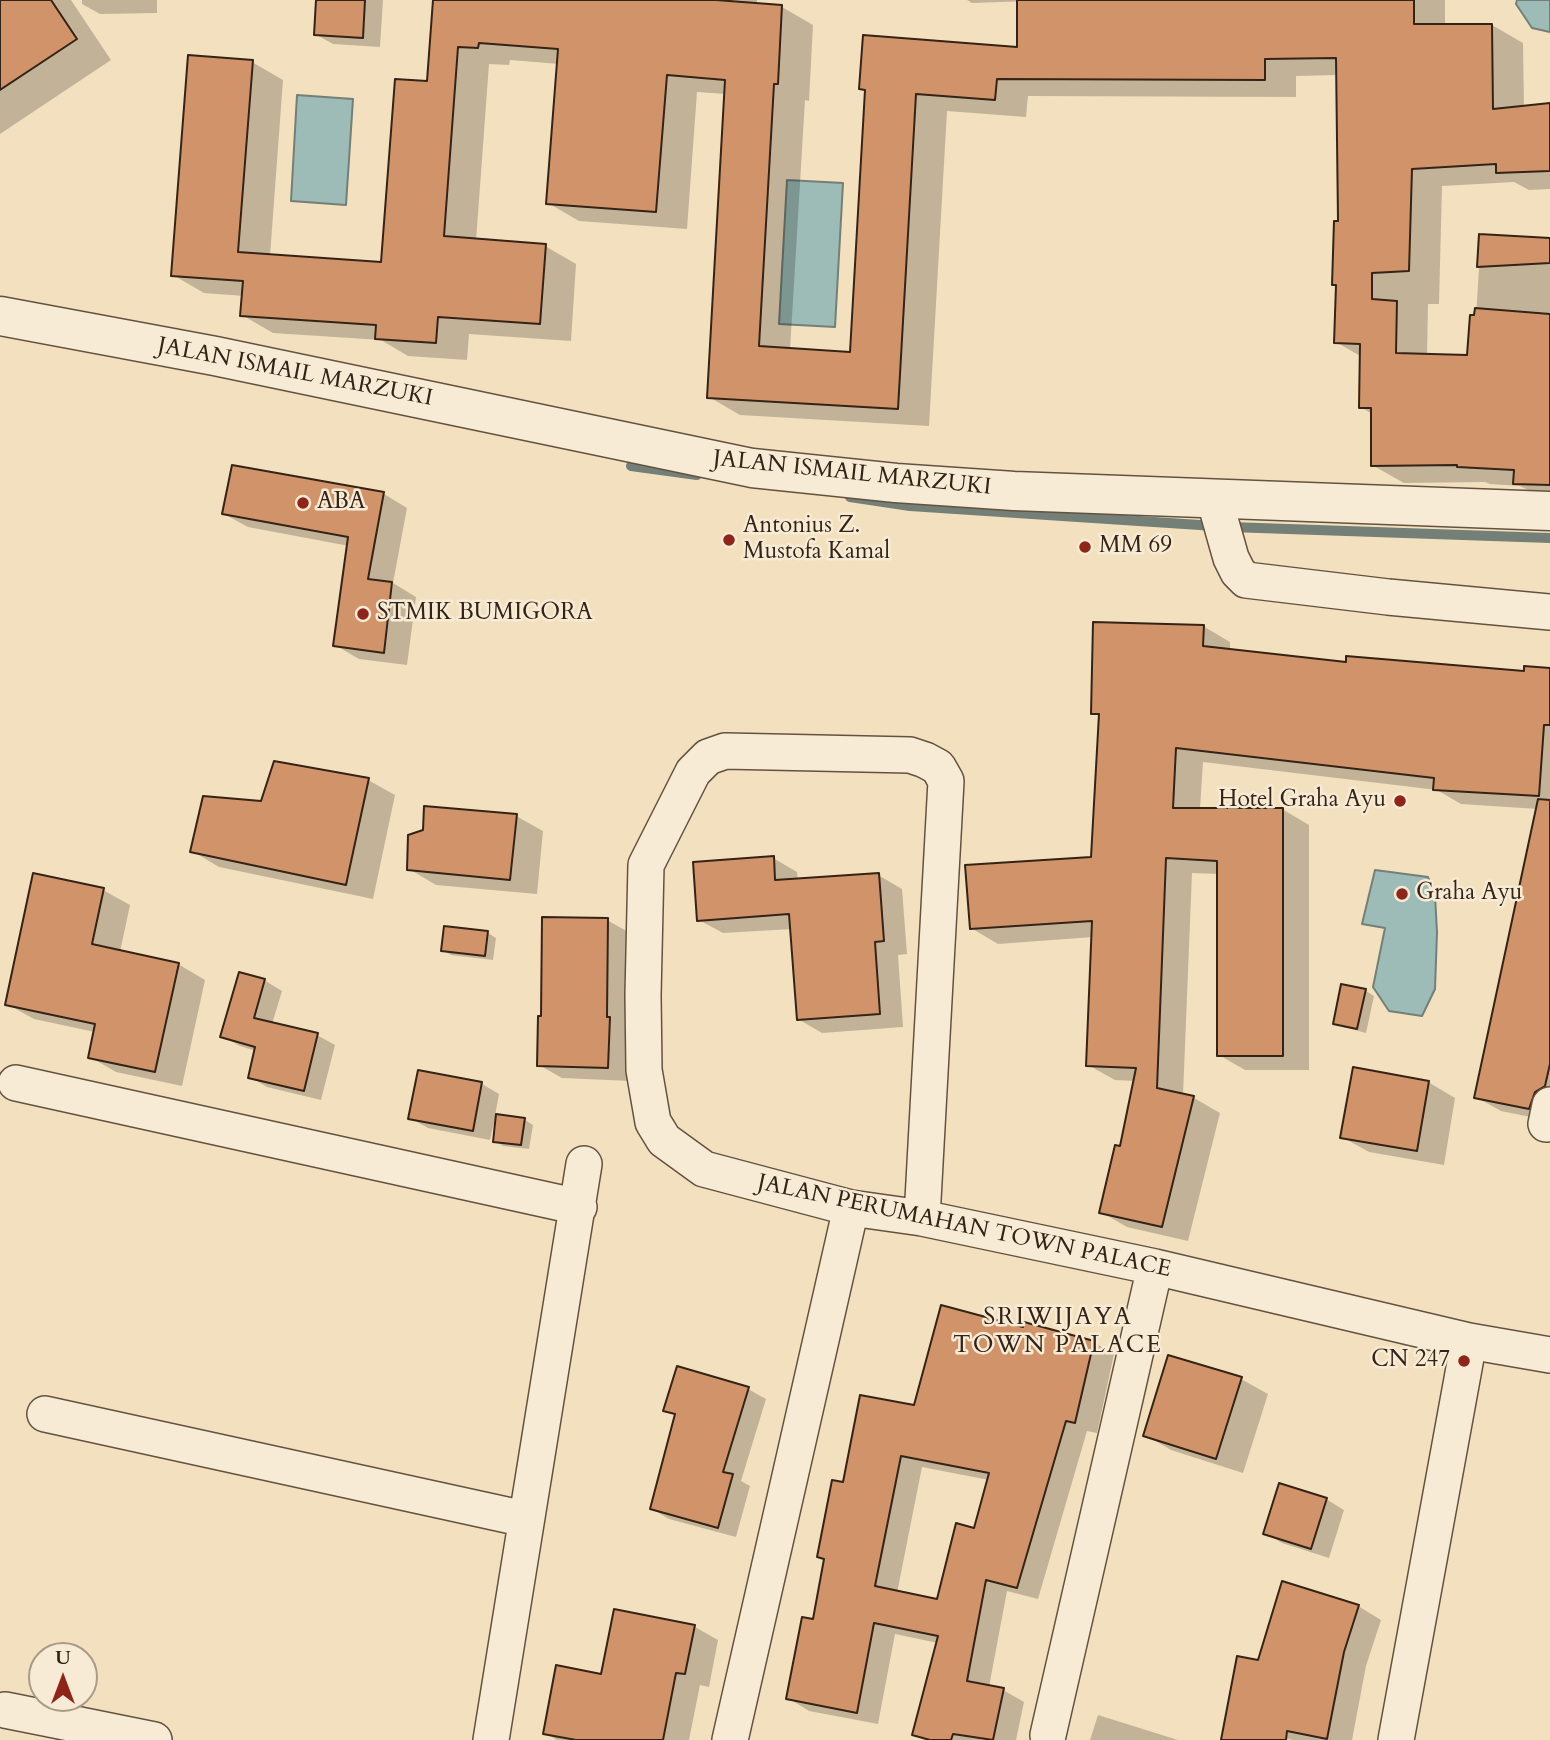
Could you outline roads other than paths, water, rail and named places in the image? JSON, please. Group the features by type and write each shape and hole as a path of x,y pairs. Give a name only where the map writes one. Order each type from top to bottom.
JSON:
{"street":[{"name":"JALAN ISMAIL MARZUKI","path":"0,316 215,356 752,468 896,483 1217,507 1550,511"},
{"path":"1217,507 1231,558 1238,572 1246,580 1550,612"},
{"name":"JALAN PERUMAHAN TOWN PALACE","path":"922,1218 946,781 938,767 910,755 724,751 708,757 693,772 646,865 643,995 644,1070 653,1122 664,1140 704,1169 851,1208 922,1218 1155,1267 1469,1341 1550,1355"},
{"path":"16,1083 579,1207"},
{"path":"491,1740 584,1164"},
{"path":"730,1740 851,1208"},
{"path":"1048,1735 1155,1267"},
{"path":"1396,1740 1469,1341"},
{"path":"45,1414 525,1519"},
{"path":"5,1710 154,1740"}],"water":[{"path":"1517,0 1550,0 1550,32 1532,28 1516,4"},
{"path":"297,95 353,99 346,205 291,201"},
{"path":"787,180 843,183 835,327 779,324"},
{"path":"1375,870 1428,877 1435,895 1435,989 1422,1016 1389,1011 1373,987 1385,928 1362,924"}],"waterway":[{"path":"631,466 697,475"},
{"path":"850,497 910,506 1215,526"},
{"path":"1230,527 1550,538"}],"place":[{"name":"ABA","path":"303,503"},
{"name":"Antonius Z. Mustofa Kamal","path":"729,540"},
{"name":"MM 69","path":"1085,547"},
{"name":"STMIK BUMIGORA","path":"363,614"},
{"name":"Hotel Graha Ayu","path":"1400,801"},
{"name":"Graha Ayu","path":"1402,894"},
{"name":"CN 247","path":"1464,1361"}],"district":[{"name":"SRIWIJAYA TOWN PALACE","path":"1058,1332"}]}
